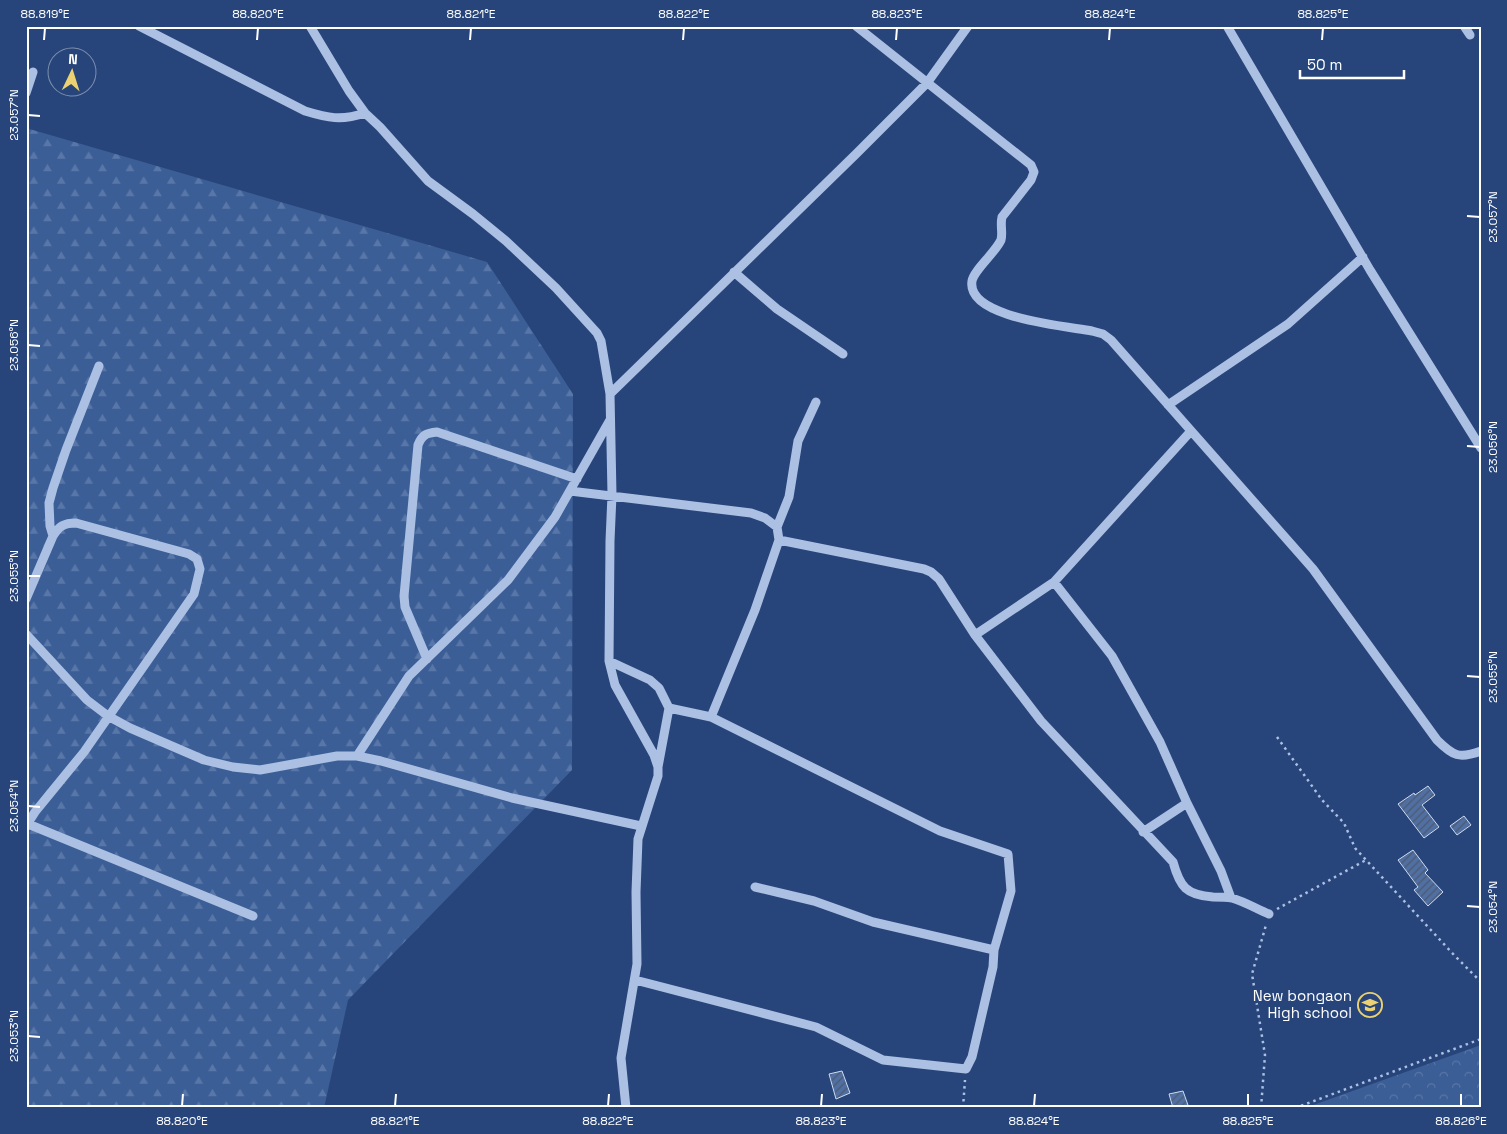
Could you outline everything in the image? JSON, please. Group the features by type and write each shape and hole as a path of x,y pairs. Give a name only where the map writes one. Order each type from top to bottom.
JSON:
{"street":[{"path":"139,26 305,111 329,118 351,118 364,113"},
{"path":"310,26 364,113 380,127 428,181 506,241 556,288 597,333 601,341 610,394 612,495 609,661 614,686 654,755 658,768"},
{"path":"856,26 1031,165 1034,172 1031,180 1002,217 1000,224 1001,238 996,248 973,279 972,288 975,297 982,304 1005,315 1102,334 1111,340 1314,569 1437,740 1457,755 1468,756 1481,751"},
{"path":"610,394 927,83 968,26"},
{"path":"1227,26 1363,257 1481,448"},
{"path":"1464,26 1470,35"},
{"path":"26,93 33,72"},
{"path":"1168,405 1288,324 1363,257"},
{"path":"734,272 777,309 843,354"},
{"path":"53,536 50,526 49,503 53,488 66,450 100,366"},
{"path":"711,717 755,610 779,540 777,527 789,497 798,441 816,402"},
{"path":"357,756 409,676 508,580 555,517 610,420"},
{"path":"975,635 1054,582 1191,431"},
{"path":"427,659 405,607 404,596 418,445 422,437 428,433 442,433 577,479"},
{"path":"570,491 751,513 765,518 777,527"},
{"path":"26,599 53,536 59,527 66,523 76,522 189,554 197,559 200,569 194,594 84,752 27,825 253,916"},
{"path":"779,540 931,572 939,579 975,635 1041,721 1173,862 1178,880 1185,889 1192,894 1231,898 1269,914"},
{"path":"1054,582 1112,656 1160,742 1187,803 1221,871 1231,898"},
{"path":"26,634 87,700 108,716 130,728 204,760 232,767 260,770 338,756 357,756 512,798 641,826"},
{"path":"609,661 650,680 659,688 669,708 658,776 638,839 636,980 621,1058 626,1108"},
{"path":"636,980 816,1026 883,1060 966,1069 972,1057 993,967 994,950 1011,891 1008,854 940,831 711,717 669,708"},
{"path":"1143,832 1187,803"},
{"path":"755,887 814,901 873,922 994,950"}],"path":[{"path":"1277,737 1322,800 1344,824 1355,848 1481,982"},
{"path":"1261,1108 1265,1055 1252,974 1269,914 1366,860"},
{"path":"1295,1108 1481,1039"},
{"path":"963,1108 966,1069"}],"green space":[{"path":"26,128 487,262 573,394 572,770 348,1000 324,1108 26,1108"},
{"path":"1481,1045 1481,1108 1305,1108"}],"building":[{"path":"1428,786 1435,795 1422,805 1439,827 1424,838 1398,804"},
{"path":"1464,816 1471,825 1457,835 1450,826"},
{"path":"1413,850 1428,870 1425,873 1443,892 1428,906 1414,890 1418,887 1398,860"},
{"path":"842,1071 850,1093 836,1099 829,1074"},
{"path":"1183,1091 1189,1108 1173,1108 1169,1094"}],"place":[{"name":"New bongaon High school","path":"1370,1005"}]}
